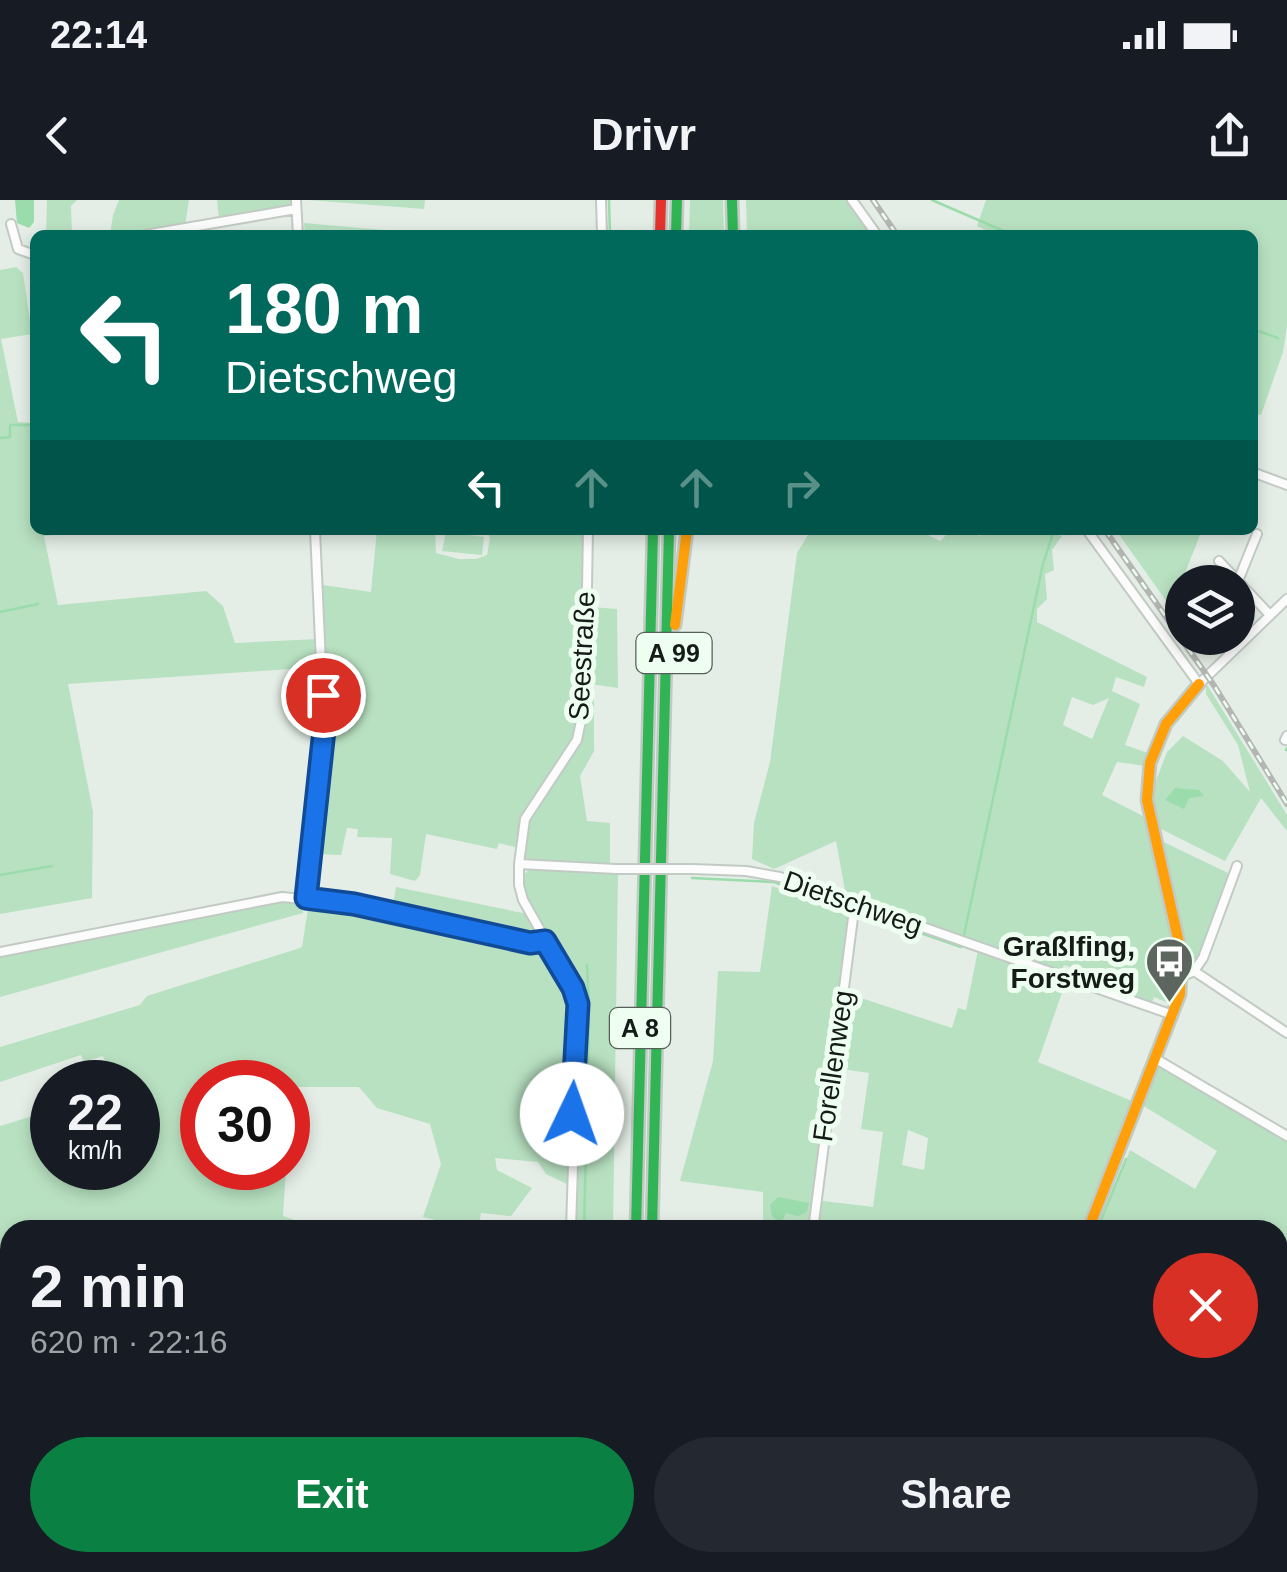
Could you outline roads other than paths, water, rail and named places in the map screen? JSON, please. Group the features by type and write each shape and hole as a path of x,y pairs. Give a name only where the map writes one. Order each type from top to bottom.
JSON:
{"main road":[{"path":"660,230 661,200"},
{"path":"676,230 677,200"},
{"path":"732,200 733,230"},
{"name":"A 8","path":"636,1220 653,535"},
{"name":"A 8","path":"652,1220 669,535"},
{"name":"A 99","path":"665,776 670,757 676,614 686,535"},
{"path":"1092,1220 1189,973 1146,812 1146,787 1160,734 1180,703 1199,684"}],"street":[{"path":"601,200 602,230"},
{"path":"852,200 873,230"},
{"path":"169,230 296,204 298,230"},
{"path":"11,224 18,249 30,253"},
{"path":"1258,474 1287,485"},
{"path":"306,898 324,730 315,535"},
{"name":"Seestraße","path":"571,1220 578,1004 573,988 523,900 519,864 524,818 577,740 586,702 588,535"},
{"path":"1091,535 1199,684 1287,599"},
{"path":"1245,565 1258,535"},
{"path":"1219,561 1223,565"},
{"path":"1255,599 1270,614"},
{"name":"Dietschweg","path":"519,864 746,871 780,877 1173,1016"},
{"path":"1238,866 1203,958 1189,973 1287,1033"},
{"path":"0,952 282,898 354,904 530,943 545,941"},
{"name":"Forellenweg","path":"814,1220 856,902"},
{"path":"1156,1059 1287,1136"}],"waterway":[{"path":"609,200 610,230"},
{"path":"932,200 1001,230"},
{"path":"1258,331 1278,338"},
{"path":"0,438 10,437 10,425 30,425"},
{"path":"964,935 1052,535"},
{"path":"0,612 38,604"},
{"path":"0,875 52,866"},
{"path":"692,878 774,882 849,908"},
{"path":"858,911 872,917"},
{"path":"883,920 961,947"},
{"path":"587,965 589,1006"},
{"path":"584,1220 589,1016"},
{"path":"1101,1220 1126,1159"}],"railway":[{"path":"873,200 894,230"},
{"path":"1109,535 1215,687 1287,804"}],"place":[{"name":"Graßlfing, Forstweg","path":"1170,1004"}]}
